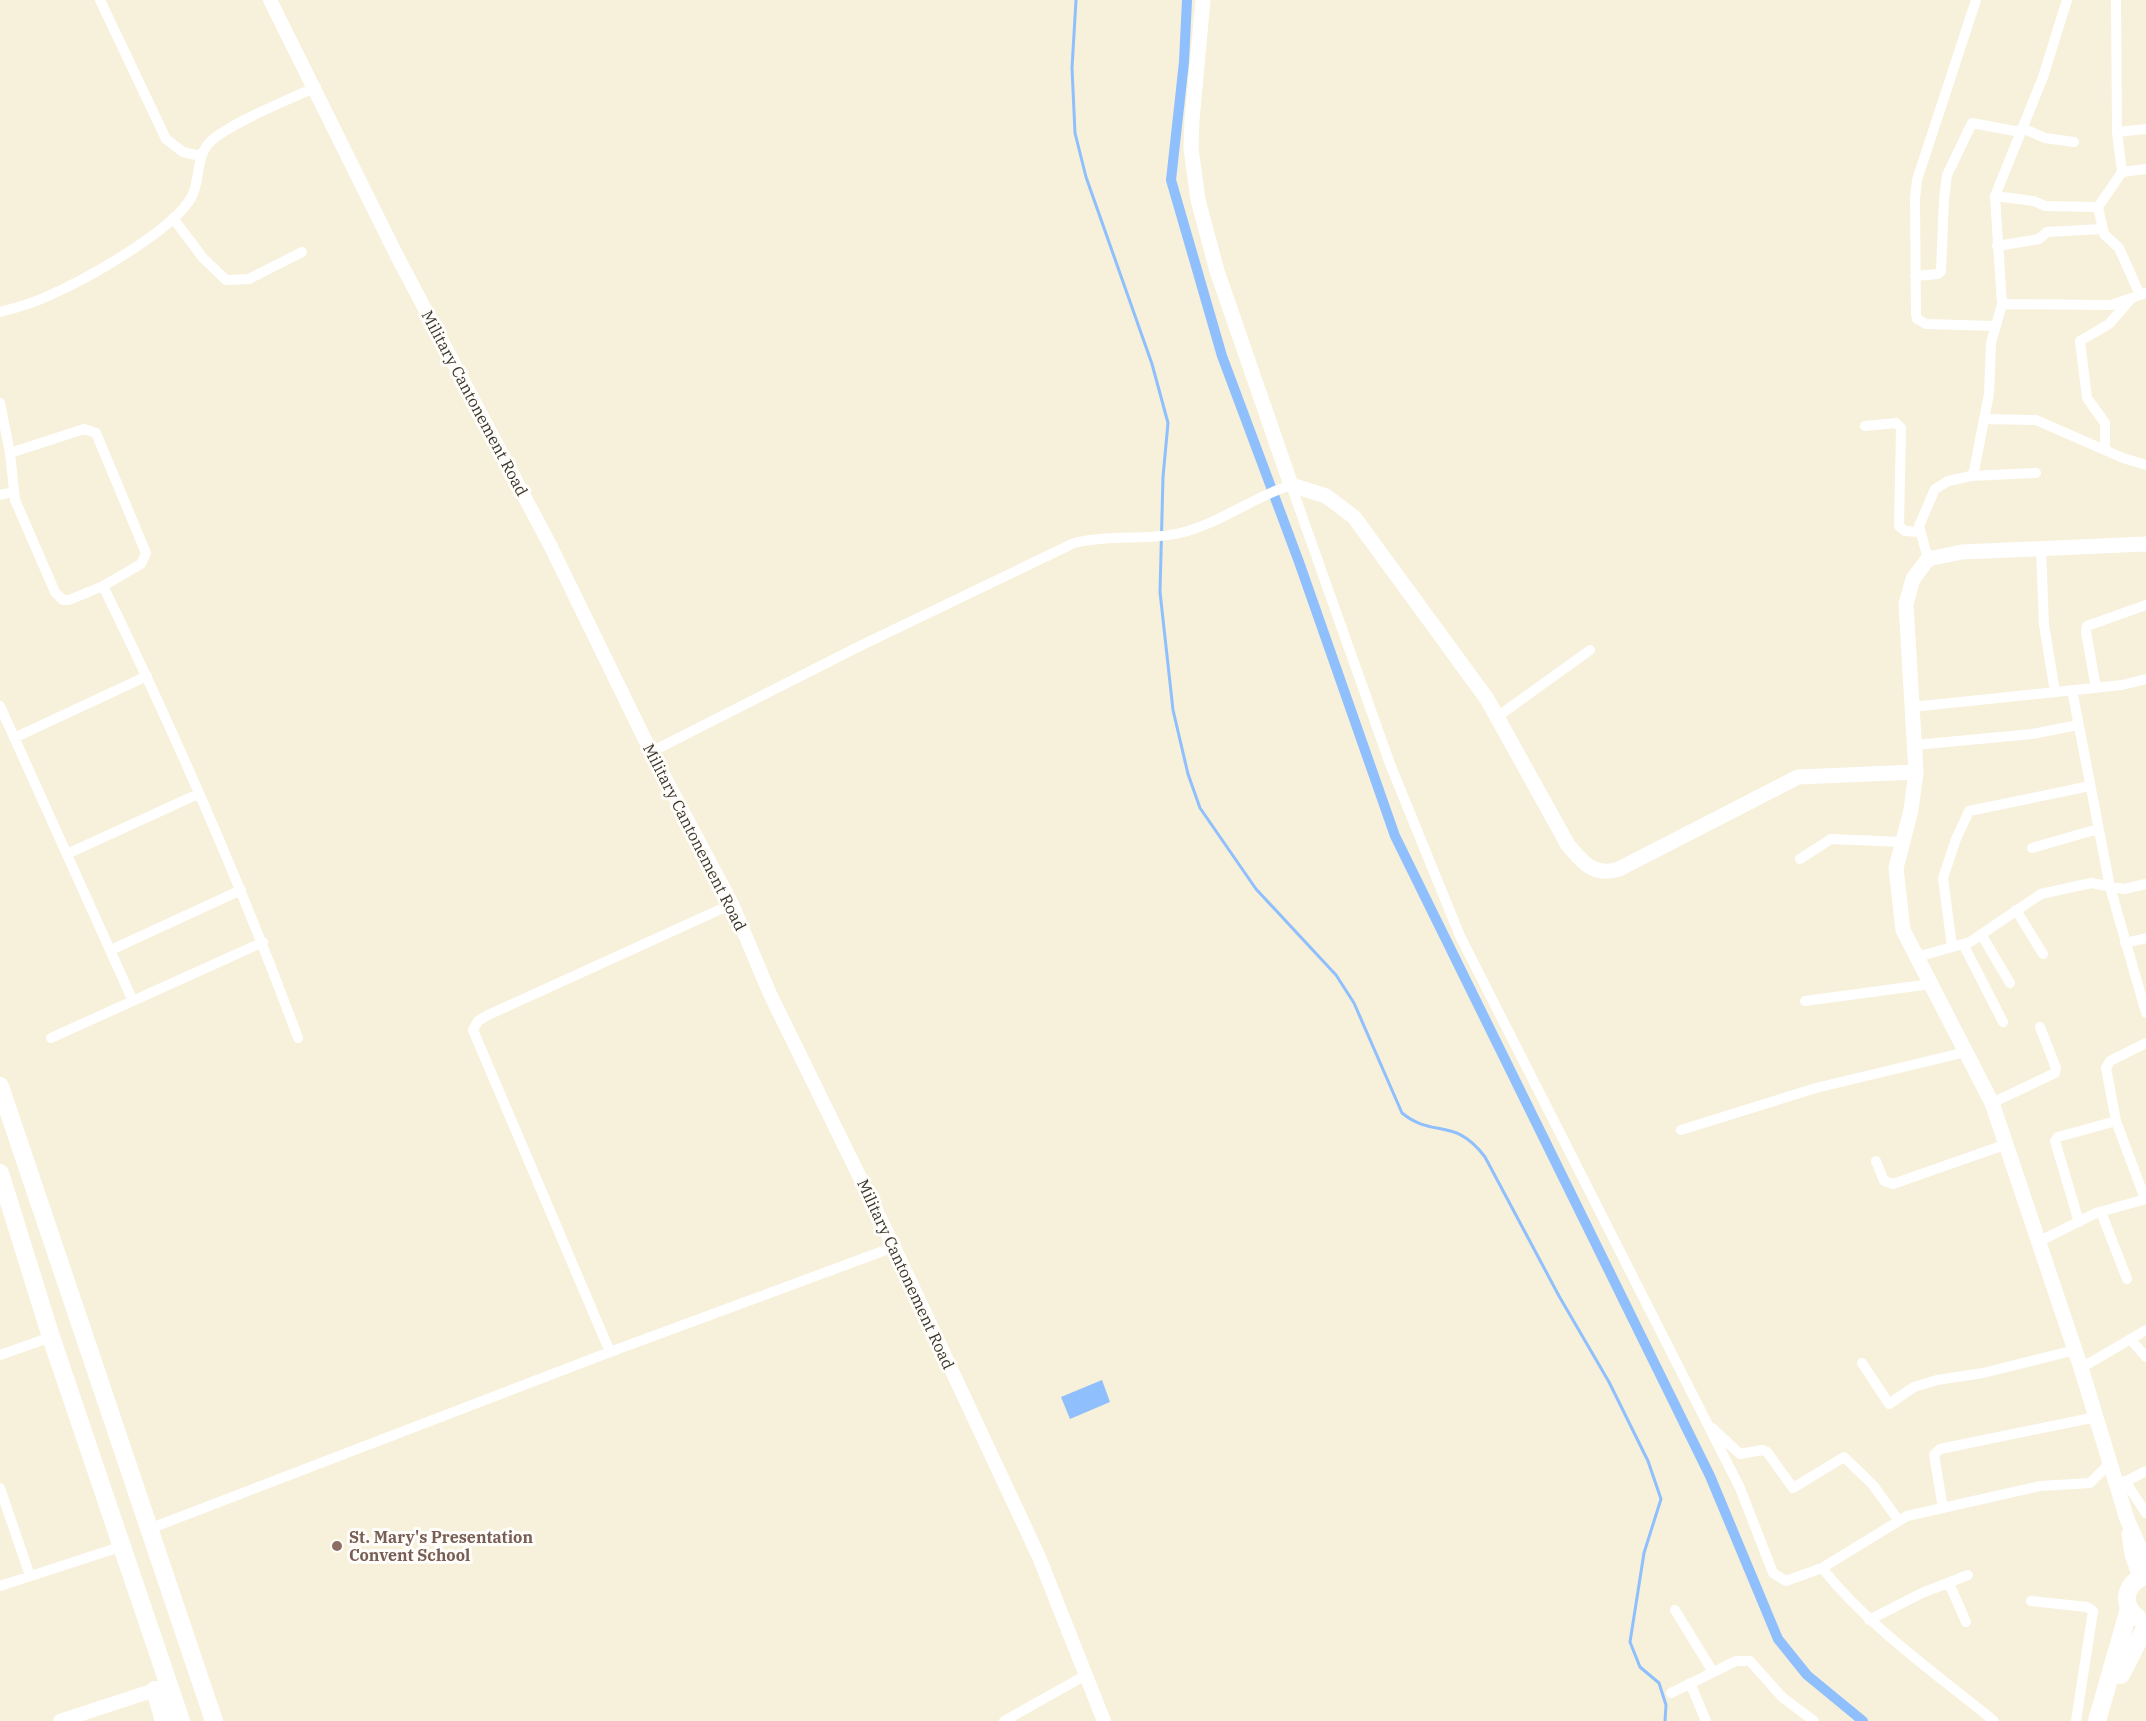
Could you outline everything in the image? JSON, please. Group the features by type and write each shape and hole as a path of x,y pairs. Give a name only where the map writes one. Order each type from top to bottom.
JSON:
{"highway":[{"path":"0,1089 214,1721"},
{"path":"0,1173 51,1337 123,1546 162,1688 164,1721"},
{"path":"2097,1721 2129,1609 2127,1594 2129,1587 2144,1572"},
{"path":"2129,1609 2146,1620"},
{"path":"2106,1721 2125,1664 2146,1626"},
{"path":"162,1688 181,1721"}],"main road":[{"path":"1203,0 1191,148 1198,200 1217,271 1286,486 1326,496 1354,517 1487,699 1568,845 1584,864 1606,873 1619,869 1798,777 1866,776 1916,772"},
{"path":"2144,1572 2132,1554 2122,1483 2111,1461 1992,1103 1903,930 1898,902 1896,868 1916,772 1906,604 1913,579 1928,559 1962,552 2146,544"}],"street":[{"path":"100,0 166,139 183,152 201,156"},
{"name":"Military Cantonement Road","path":"270,0 316,87 398,258 550,545 651,752 732,904 770,994 894,1247 1039,1557 1104,1721"},
{"path":"1976,0 1917,180 1916,314 1920,322 1996,326"},
{"path":"1971,476 1974,471 1989,393 1990,343 2002,304 1995,196 2043,77 2067,0"},
{"path":"2116,0 2117,132 2122,172 2098,207 2101,229 2106,237 2119,248 2139,296"},
{"path":"0,312 46,298 67,288 147,238 173,218 191,198 201,156 214,138 316,87"},
{"path":"1915,276 1938,274 1941,271 1947,176 1972,123 2021,130 2045,138 2074,142"},
{"path":"2117,132 2146,129"},
{"path":"2122,172 2146,169"},
{"path":"1995,196 2034,201 2045,206 2098,207"},
{"path":"173,218 203,258 226,280 249,279 302,252"},
{"path":"1997,246 2038,240 2048,232 2101,229"},
{"path":"2002,304 2112,305 2139,296"},
{"path":"2105,450 2105,423 2087,398 2080,341 2109,324 2139,296"},
{"path":"0,403 1,419 10,453 13,492 17,507 59,597 69,600 103,586 141,564 146,553 96,433 89,428 84,429 10,453"},
{"path":"1984,419 2036,420 2146,465"},
{"path":"1865,426 1896,423 1901,428 1899,526 1905,531 1919,532"},
{"path":"1928,559 1919,532 1920,520 1935,489 1948,481 1971,476 2036,472"},
{"path":"651,752 860,646 1074,543 1095,538 1168,536 1196,528 1255,498 1286,486 1390,764 1460,936 1740,1488 1773,1573 1786,1581 1822,1568 1907,1516 2040,1486 2090,1483 2111,1461"},
{"path":"0,495 13,492"},
{"path":"2040,549 2044,625 2055,692"},
{"path":"103,586 147,676 241,890 298,1038"},
{"path":"2096,688 2086,632 2087,626 2146,606"},
{"path":"1497,717 1590,650"},
{"path":"14,738 147,676"},
{"path":"1912,706 2096,688 2146,679"},
{"path":"2072,690 2110,887 2125,943 2142,985 2146,1013"},
{"path":"0,706 133,1001"},
{"path":"1915,745 2032,734 2078,725"},
{"path":"1952,947 1943,878 1956,839 1970,811 2090,786"},
{"path":"67,854 198,794"},
{"path":"2032,848 2098,829"},
{"path":"1800,859 1831,839 1903,842"},
{"path":"1917,957 1963,944 2041,894 2091,883 2131,888 2146,884"},
{"path":"111,950 241,890"},
{"path":"609,1352 472,1030 488,1015 732,904"},
{"path":"2016,910 2043,954"},
{"path":"1981,934 2010,983"},
{"path":"2125,943 2146,938"},
{"path":"51,1038 262,942"},
{"path":"1963,944 2003,1022"},
{"path":"1805,1001 1931,984"},
{"path":"1992,1103 2055,1072 2056,1068 2040,1027"},
{"path":"2038,1242 2101,1212 2146,1199 2116,1120 2106,1065 2146,1043"},
{"path":"1681,1130 1816,1088 1966,1052"},
{"path":"2079,1222 2055,1141 2058,1137 2116,1120"},
{"path":"1876,1161 1884,1181 1893,1184 2007,1144"},
{"path":"2101,1212 2127,1280"},
{"path":"149,1529 609,1352 894,1247"},
{"path":"2080,1368 2146,1330"},
{"path":"0,1355 51,1337"},
{"path":"2131,1340 2146,1357"},
{"path":"1862,1363 1889,1404 1914,1387 1937,1380 1983,1373 2075,1350"},
{"path":"1943,1508 1934,1455 1940,1449 2096,1417"},
{"path":"1706,1421 1740,1454 1762,1450 1767,1452 1792,1488 1844,1456 1873,1485 1899,1521"},
{"path":"2146,1471 2122,1483 2146,1513"},
{"path":"0,1488 30,1576"},
{"path":"0,1586 123,1546"},
{"path":"1822,1568 1869,1620 1994,1721"},
{"path":"1869,1620 1968,1575"},
{"path":"1949,1583 1966,1622"},
{"path":"2031,1601 2089,1607 2093,1611 2076,1721"},
{"path":"1675,1610 1713,1672"},
{"path":"1671,1693 1736,1661 1750,1661 1782,1696 1814,1721"},
{"path":"1004,1721 1086,1675"},
{"path":"1690,1683 1706,1721"},
{"path":"60,1721 162,1688"}],"water":[{"path":"1102,1380 1110,1402 1070,1419 1061,1397"}],"waterway":[{"path":"1076,0 1072,68 1075,133 1086,177 1152,364 1168,423 1163,477 1160,592 1173,710 1188,774 1200,808 1256,889 1336,975 1354,1003 1402,1113 1413,1121 1463,1136 1474,1144 1485,1157 1559,1296 1609,1382 1648,1461 1661,1499 1644,1553 1630,1642 1640,1667 1659,1683 1666,1705 1665,1721"},
{"path":"1187,0 1184,62 1171,180 1222,356 1299,562 1395,836 1710,1476 1778,1639 1807,1675 1863,1721"}],"place":[{"name":"St. Mary's Presentation Convent School","path":"337,1546"}]}
